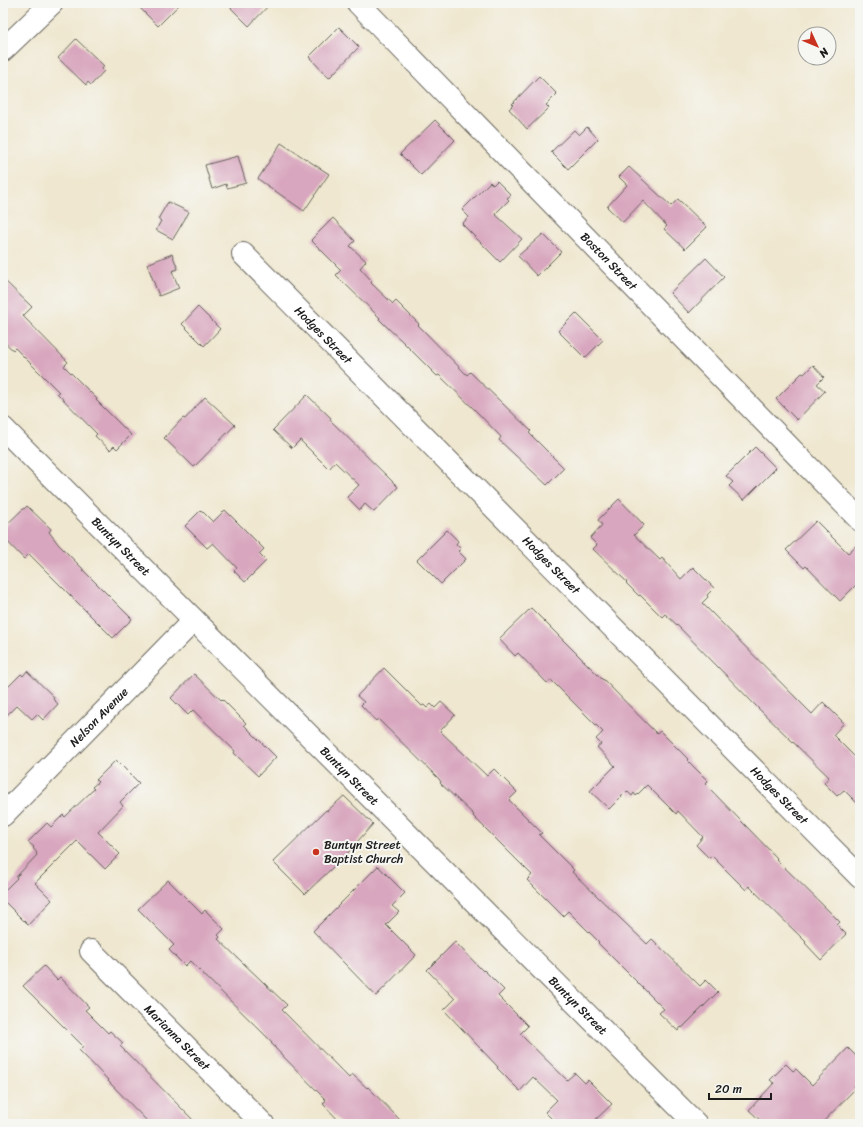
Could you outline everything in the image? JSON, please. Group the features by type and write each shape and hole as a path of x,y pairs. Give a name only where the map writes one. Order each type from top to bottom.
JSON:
{"street":[{"path":"3,50 52,3"},
{"name":"Boston Street","path":"358,3 860,520"},
{"name":"Hodges Street","path":"243,254 860,877"},
{"name":"Buntyn Street","path":"3,428 696,1124"},
{"name":"Nelson Avenue","path":"3,814 194,620"},
{"name":"Marianna Street","path":"91,951 263,1124"}],"building":[{"path":"135,3 181,3 158,26"},
{"path":"226,3 271,3 249,26"},
{"path":"339,27 359,47 329,78 309,57"},
{"path":"76,39 104,66 102,69 104,71 91,85 88,82 86,85 58,58"},
{"path":"539,76 557,94 546,105 549,108 527,129 509,109"},
{"path":"435,120 455,140 421,175 400,154"},
{"path":"587,127 598,139 568,169 551,152 574,130 579,135"},
{"path":"281,143 329,174 304,211 258,179"},
{"path":"238,156 246,183 227,188 226,184 212,189 205,165"},
{"path":"629,167 671,206 678,199 707,227 685,249 664,229 667,226 643,201 623,222 607,207 627,185 619,177"},
{"path":"497,181 511,195 507,198 509,200 495,214 522,239 500,262 462,224 469,217 462,210 490,182 493,185"},
{"path":"168,202 189,212 173,239 156,230 161,221 158,219"},
{"path":"333,218 355,241 350,246 366,261 360,268 372,281 371,283 393,304 396,301 467,375 470,372 531,431 529,433 564,468 547,485 499,440 501,437 477,412 439,375 437,376 336,275 341,270 311,240"},
{"path":"543,234 561,252 537,276 518,256"},
{"path":"172,254 178,269 172,271 179,288 159,296 147,264"},
{"path":"706,258 724,277 689,313 670,293"},
{"path":"3,279 32,307 23,316 68,362 64,366 131,435 117,449 114,446 110,450 95,436 97,434 57,393 59,392 15,348 13,350 3,341"},
{"path":"198,307 220,329 204,346 182,324"},
{"path":"576,313 603,340 585,358 558,331"},
{"path":"813,365 824,377 817,384 825,391 797,420 776,399 802,373 804,374"},
{"path":"307,395 331,418 330,420 398,487 374,512 365,504 360,510 347,497 359,485 335,462 329,469 300,440 292,448 273,430"},
{"path":"205,397 235,425 194,467 164,438 183,418 185,419"},
{"path":"755,447 776,468 744,500 729,486 733,482 726,476"},
{"path":"619,499 644,525 634,535 660,560 662,558 681,579 693,567 714,588 702,603 812,714 823,702 844,723 833,735 860,762 860,806 844,790 837,796 824,783 829,777 759,709 677,625 665,614 662,617 593,549 597,545 590,538 602,525 598,520"},
{"path":"27,506 51,529 49,532 59,545 132,619 113,638 29,554 24,559 3,537 3,528"},
{"path":"201,510 213,522 225,510 264,549 259,554 266,561 245,582 234,571 237,568 213,543 207,548 185,526"},
{"path":"816,521 848,553 860,542 860,581 840,601 806,566 804,568 786,550"},
{"path":"447,530 458,541 456,544 461,549 458,551 466,559 441,584 417,560"},
{"path":"531,608 657,734 660,731 688,759 687,760 708,781 705,784 777,858 776,859 840,922 837,925 846,934 821,960 805,943 806,942 749,886 746,890 712,856 709,858 696,845 703,837 678,811 676,814 647,785 636,796 634,793 632,796 627,791 609,809 590,791 615,766 597,747 601,744 596,739 603,732 551,680 547,683 518,653 515,656 499,639"},
{"path":"384,668 422,706 424,705 427,708 431,704 435,708 441,702 455,715 440,731 487,776 494,769 517,792 509,800 542,833 539,835 574,870 572,872 647,944 652,939 700,986 706,980 718,992 682,1028 681,1027 678,1031 659,1013 664,1009 568,911 563,916 527,880 532,875 473,816 474,815 440,783 441,782 439,779 378,719 376,721 361,705 364,702 357,696"},
{"path":"27,671 54,697 53,699 58,704 43,720 37,714 32,719 17,705 3,719 3,692 21,674 23,676"},
{"path":"194,674 246,723 244,725 276,757 258,776 193,710 188,715 171,698"},
{"path":"116,760 139,783 120,802 123,806 98,832 120,854 105,869 77,841 35,883 52,900 28,925 3,900 3,892 37,855 33,848 34,847 28,842 47,823 51,827 63,815 65,817 94,789 92,787 98,782 96,780"},
{"name":"Buntyn Street Baptist Church","path":"344,796 373,824 357,842 358,843 305,894 273,862 326,810 327,811"},
{"path":"378,866 405,893 392,906 399,912 386,925 416,955 376,996 313,931"},
{"path":"168,880 202,914 205,910 224,929 218,935 220,937 218,939 287,1005 282,1010 349,1078 352,1074 367,1088 368,1087 404,1124 342,1124 323,1104 326,1100 275,1048 271,1043 272,1042 190,961 185,966 169,950 174,945 138,909"},
{"path":"455,942 504,990 498,996 528,1026 520,1034 567,1080 575,1073 585,1083 588,1080 612,1104 591,1124 557,1124 545,1112 557,1100 533,1077 520,1091 444,1010 455,999 427,970"},
{"path":"44,966 57,980 60,977 89,1007 85,1010 108,1033 110,1031 123,1043 120,1046 197,1124 150,1124 108,1081 79,1050 83,1046 23,986"},
{"path":"848,1048 860,1060 860,1079 854,1086 856,1088 821,1124 764,1124 749,1110 774,1083 770,1080 786,1064 793,1071 796,1069 812,1085"}],"place":[{"name":"Buntyn Street Baptist Church","path":"316,852"}]}
